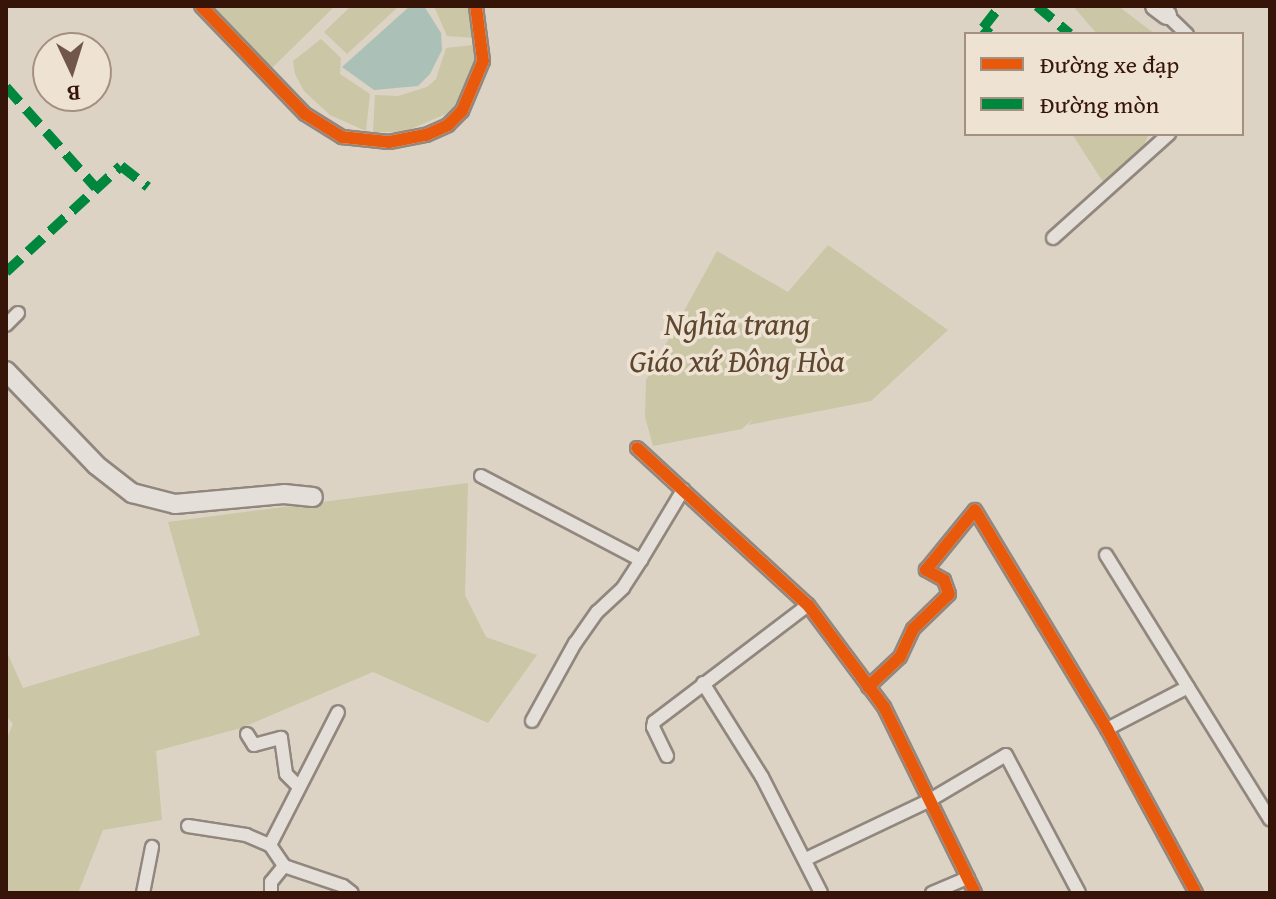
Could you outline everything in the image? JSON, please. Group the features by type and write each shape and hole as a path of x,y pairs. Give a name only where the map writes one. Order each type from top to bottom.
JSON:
{"street":[{"path":"201,6 305,114 342,137 389,142 426,135 448,125 462,111 483,61 476,6"},
{"path":"1161,10 1185,32"},
{"path":"1053,238 1167,136"},
{"path":"6,325 18,313"},
{"path":"6,371 96,465 132,493 175,504 284,494 313,497"},
{"path":"637,448 808,605 884,707 975,893"},
{"path":"481,476 641,560"},
{"path":"532,721 575,643 597,612 623,588 683,490"},
{"path":"868,687 900,657 913,629 949,594 944,580 926,570 975,510 1107,729 1196,893"},
{"path":"1106,555 1270,819"},
{"path":"667,756 653,727 654,722 808,605"},
{"path":"703,683 762,777 821,893"},
{"path":"1107,729 1188,687"},
{"path":"270,845 338,712"},
{"path":"247,734 254,745 281,738 286,774 298,786"},
{"path":"806,859 930,800 1006,755 1079,893"},
{"path":"188,826 222,829 270,845 284,866 343,886 352,893"},
{"path":"143,893 152,847"},
{"path":"271,893 271,882 284,866"},
{"path":"932,893 968,878"}],"green space":[{"path":"211,6 335,6 271,69"},
{"path":"351,6 399,6 347,54 324,32"},
{"path":"434,6 473,6 477,38 447,36"},
{"path":"1073,6 1118,6 1152,32 1095,32"},
{"path":"321,39 341,58 340,74 370,94 366,131 330,115 304,91 295,74 293,61"},
{"path":"481,44 467,98 448,113 404,132 373,132 375,95 398,96 427,87 436,79 446,48"},
{"path":"1073,136 1148,136 1140,153 1105,185"},
{"name":"Nghĩa trang Giáo xứ Đông Hòa","path":"828,245 948,330 871,401 748,425 755,417 742,429 653,446 645,417 646,380 717,251 788,292"},
{"path":"468,483 465,595 486,637 537,655 488,723 373,672 241,728 156,751 162,820 103,830 78,893 6,893 6,740 13,724 6,716 6,650 23,688 200,635 168,522"}],"shaded area":[{"path":"410,6 424,6 441,33 442,50 430,74 418,86 374,90 342,67"}],"marked path":[{"path":"988,32 983,28 1000,6"},
{"path":"1037,6 1068,32"},
{"path":"6,87 96,188"},
{"path":"6,272 121,166 148,187"}],"cycle path":[{"path":"201,6 305,114 342,137 389,142 426,135 448,125 462,111 483,61 476,6"},
{"path":"637,448 808,605 884,707 975,893"},
{"path":"868,687 900,657 913,629 949,594 944,580 926,570 975,510 1107,729 1196,893"}]}
